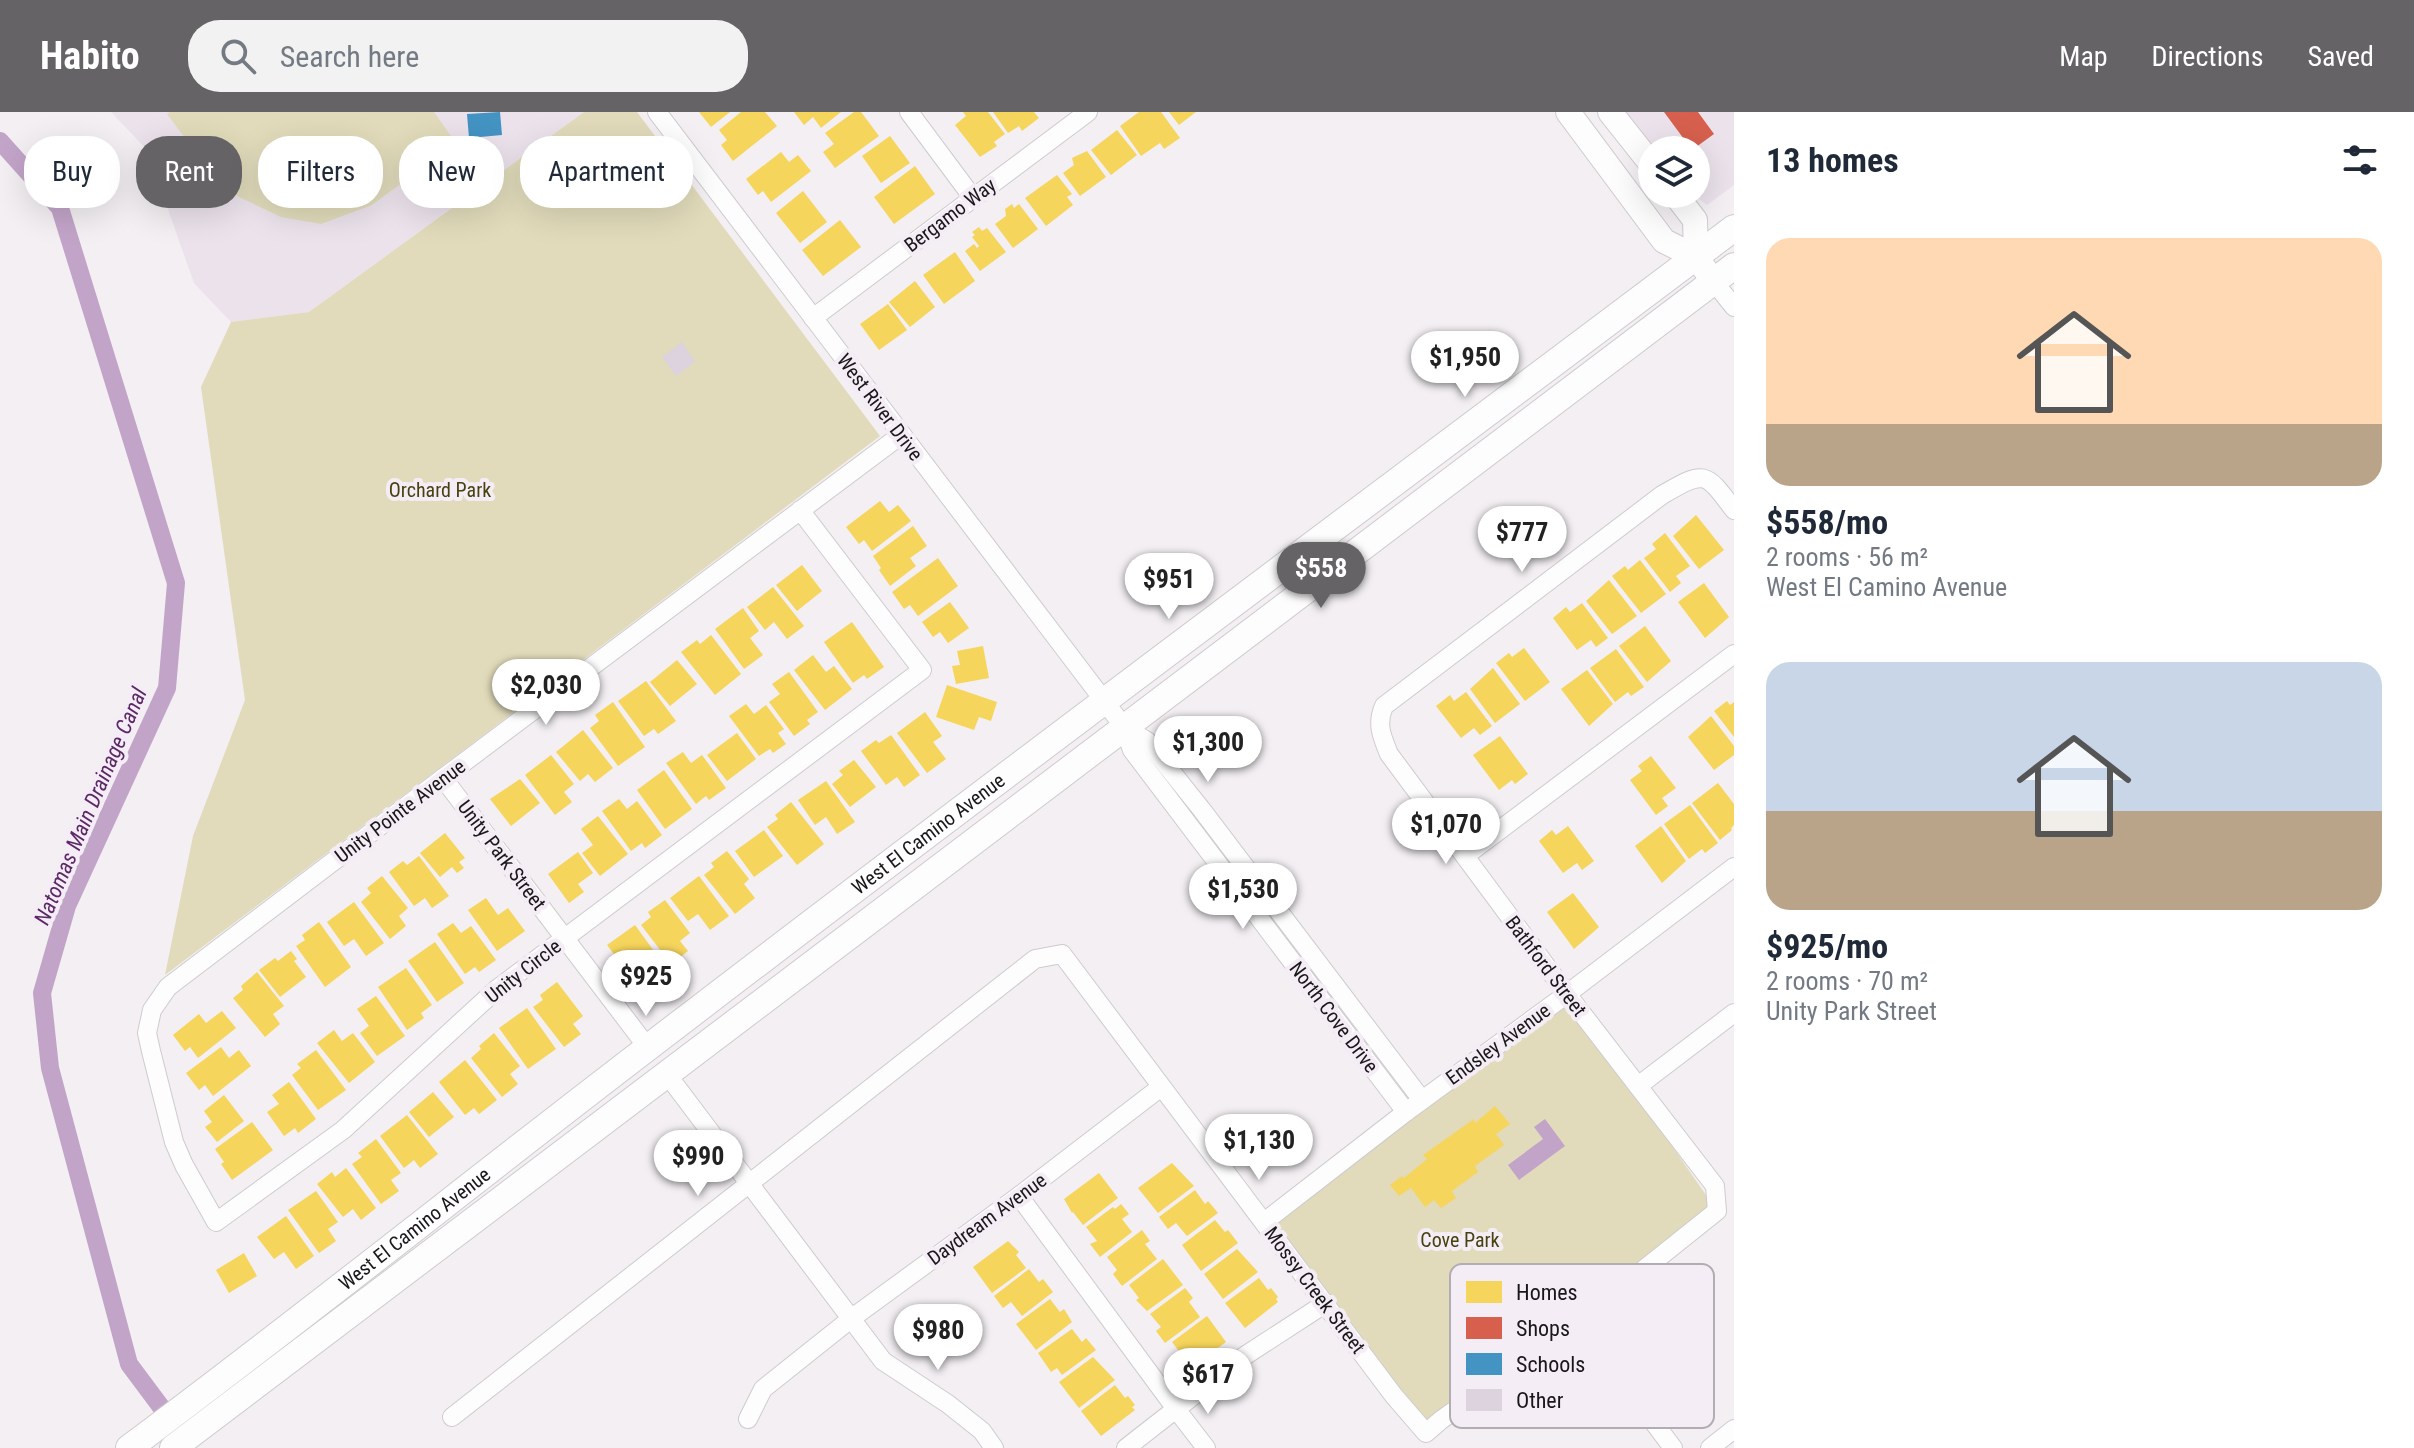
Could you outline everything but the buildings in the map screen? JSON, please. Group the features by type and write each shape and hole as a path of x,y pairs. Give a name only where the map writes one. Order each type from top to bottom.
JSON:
{"main road":[{"name":"West El Camino Avenue","path":"173,1448 230,1388 648,1048 1103,701 1734,228"},
{"name":"West El Camino Avenue","path":"129,1448 230,1388 666,1073 1724,274"}],"street":[{"name":"West River Drive","path":"657,112 1124,727"},
{"path":"909,112 973,198"},
{"name":"Bergamo Way","path":"813,318 1088,112"},
{"path":"1568,112 1664,241 1724,274 1734,307"},
{"path":"1610,112 1638,147"},
{"path":"1686,208 1695,220 1696,257"},
{"name":"Unity Pointe Avenue","path":"168,987 901,435"},
{"name":"Bathford Street","path":"1651,1264 1717,1211 1715,1186 1567,994 1389,754 1380,734 1379,717 1384,706 1662,495 1687,480 1702,477 1712,480 1734,510"},
{"name":"Unity Circle","path":"168,987 152,1010 147,1033 174,1142 216,1222 343,1130 497,989 922,670 800,510"},
{"path":"1465,856 1734,654"},
{"name":"North Cove Drive","path":"1124,727 1147,741 1422,1100"},
{"name":"North Cove Drive","path":"1124,727 1132,750 1406,1112"},
{"name":"Unity Park Street","path":"443,778 648,1048"},
{"name":"Endsley Avenue","path":"1264,1222 1734,867"},
{"name":"Mossy Creek Street","path":"750,1183 1035,959 1062,954 1394,1396 1426,1433 1450,1414"},
{"path":"1638,1086 1734,1013"},
{"path":"666,1073 883,1361 948,1404 982,1431 994,1448"},
{"name":"Daydream Avenue","path":"748,1419 763,1389 852,1318 1161,1087"},
{"path":"452,1417 750,1183"},
{"path":"1019,1196 1206,1448"},
{"path":"1126,1448 1246,1355 1326,1303"},
{"path":"1658,1428 1673,1448"},
{"path":"1710,1448 1734,1429"}],"shaded area":[{"path":"111,112 584,112 551,136 520,136 520,159 504,170 504,136 399,136 399,208 452,208 309,312 231,322 194,283 167,208 242,208 242,136 136,138"},
{"path":"1623,112 1734,112 1734,185 1710,203 1710,136 1641,136"},
{"path":"1545,1119 1565,1146 1519,1180 1508,1165 1543,1139 1534,1127"}],"green space":[{"path":"434,112 451,136 399,136 399,185 383,197 383,136 258,136 258,206 242,198 242,136 184,136 167,114"},
{"name":"Orchard Park","path":"584,112 637,112 655,136 551,136"},
{"name":"Orchard Park","path":"520,159 520,208 693,208 693,187 880,436 165,975 193,836 245,700 201,387 231,322 309,312 452,208 504,208 504,170"},
{"path":"262,208 364,208 321,224 281,217"},
{"name":"Cove Park","path":"1567,994 1717,1211 1648,1264 1450,1264 1450,1415 1426,1433 1264,1222"}],"waterway":[{"name":"Natomas Main Drainage Canal","path":"0,141 60,208 176,583 167,688 67,906 42,993 50,1068 129,1364 176,1427"}]}
